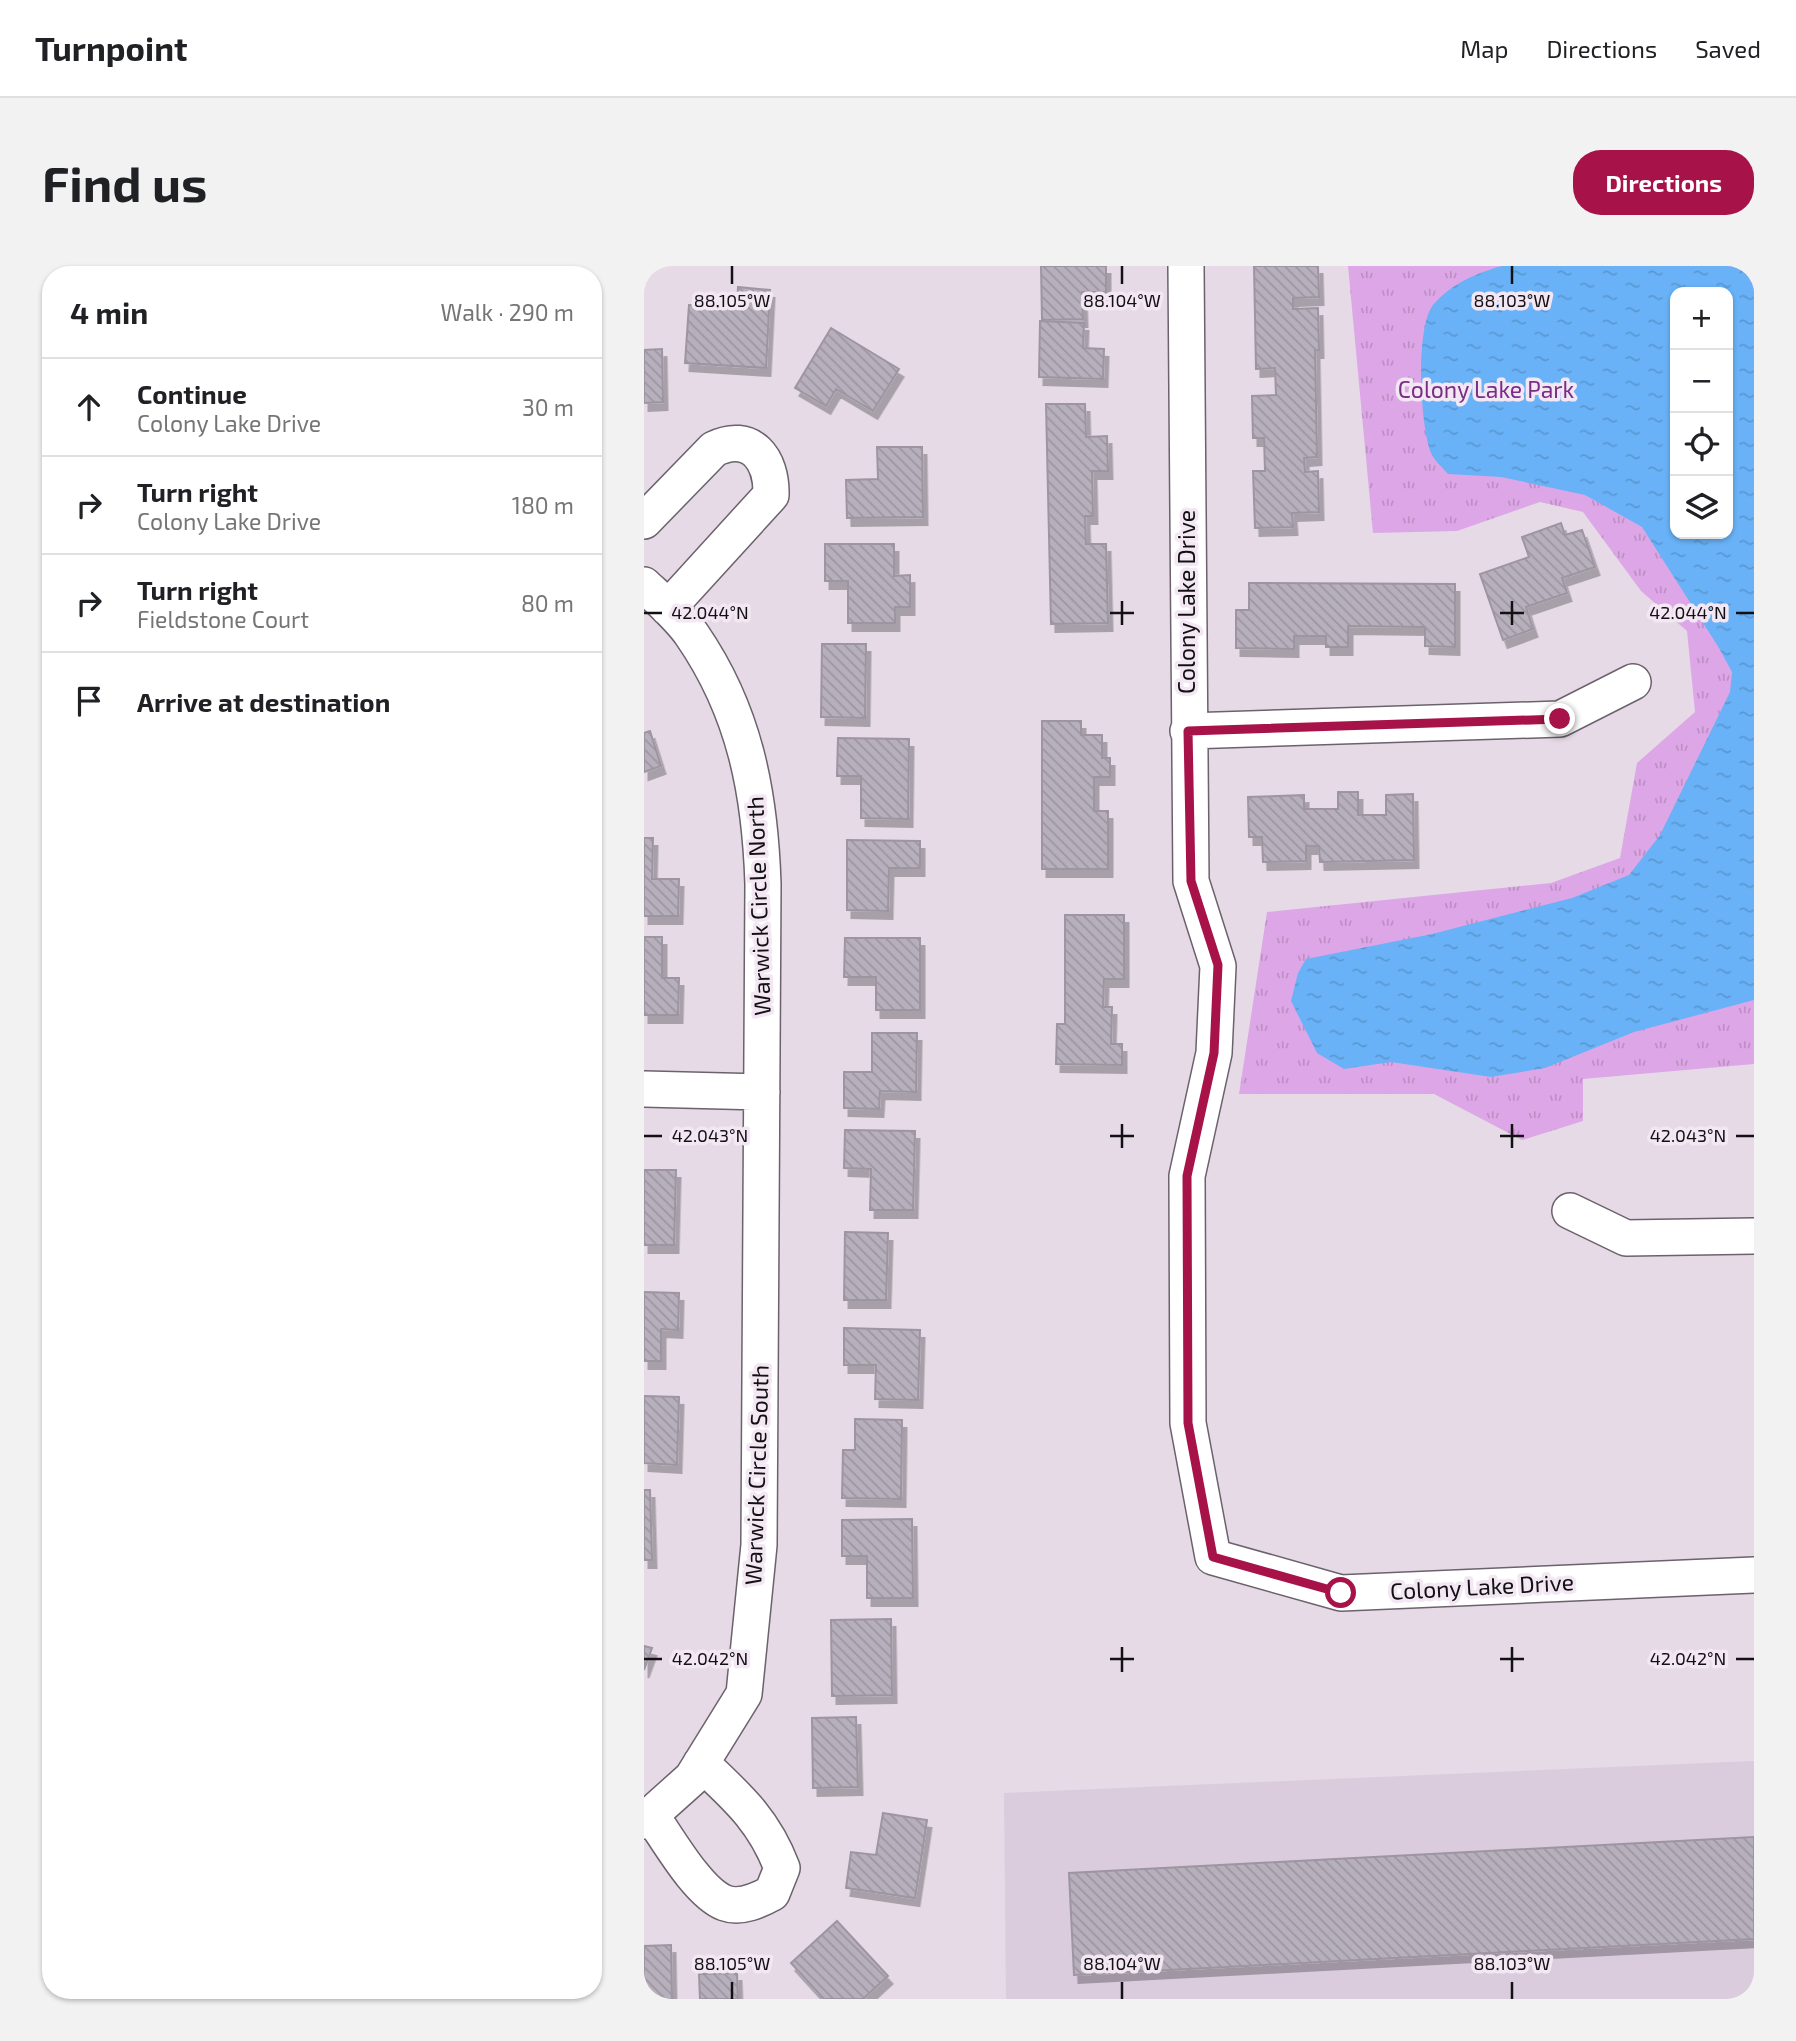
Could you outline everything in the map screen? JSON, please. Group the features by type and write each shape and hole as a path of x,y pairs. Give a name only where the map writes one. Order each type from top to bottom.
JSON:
{"street":[{"name":"Colony Lake Drive","path":"1186,266 1191,881 1218,965 1214,1053 1187,1176 1188,1423 1213,1557 1341,1593 1754,1575"},
{"path":"644,521 714,449 728,442 744,445 763,456 769,466 771,495 656,596"},
{"name":"Warwick Circle North","path":"656,596 691,634 720,683 736,719 754,778 761,824 763,884 762,1092"},
{"path":"1188,731 1560,719 1633,682"},
{"path":"644,1089 762,1092"},
{"name":"Warwick Circle South","path":"647,1818 692,1778 744,1694 759,1545 762,1092"},
{"path":"1570,1212 1626,1238 1754,1236"},
{"path":"647,1818 704,1888 726,1904 753,1903 772,1893 782,1868 773,1846 755,1815 701,1763"}],"shaded area":[{"path":"1754,1761 1754,1999 1006,1999 1004,1793"}],"green space":[{"name":"Colony Lake Park","path":"1348,266 1754,266 1754,1064 1583,1079 1583,1121 1522,1140 1434,1094 1239,1094 1267,912 1551,883 1620,858 1637,763 1695,712 1687,631 1641,591 1583,512 1540,502 1457,531 1373,533"}],"water":[{"name":"Colony Lake Park","path":"1502,266 1754,266 1754,1000 1634,1032 1545,1068 1491,1077 1391,1062 1344,1069 1317,1053 1291,1001 1298,973 1306,959 1432,934 1572,898 1629,875 1660,835 1730,692 1732,672 1642,527 1585,495 1501,477 1448,474 1432,456 1424,422 1421,377 1427,317 1433,305 1448,291 1473,276"}],"building":[{"path":"1041,266 1106,266 1106,292 1082,292 1083,319 1042,320"},
{"path":"1254,266 1318,266 1319,297 1293,298 1293,309 1318,308 1319,350 1315,350 1317,457 1304,458 1305,472 1318,471 1319,512 1292,513 1293,527 1255,528 1253,471 1265,471 1264,438 1253,438 1252,396 1276,395 1275,368 1256,369"},
{"path":"738,287 770,290 766,368 685,363 689,305 737,307"},
{"path":"1040,321 1084,323 1083,348 1104,349 1103,379 1039,377"},
{"path":"831,328 899,369 873,411 836,389 826,406 795,388"},
{"path":"662,349 663,402 644,403 644,350"},
{"path":"1046,404 1085,404 1086,437 1107,436 1108,471 1092,471 1093,516 1085,516 1086,544 1106,544 1108,623 1051,624"},
{"path":"877,447 922,447 923,517 847,518 846,480 878,479"},
{"path":"1561,523 1565,535 1582,530 1595,567 1562,578 1567,593 1526,607 1533,629 1503,640 1480,574 1529,557 1522,537"},
{"path":"825,544 894,544 894,576 910,575 910,607 895,607 895,623 848,623 848,581 825,581"},
{"path":"1249,583 1455,584 1455,647 1425,646 1425,627 1348,626 1348,647 1326,647 1326,636 1294,636 1294,649 1236,648 1236,610 1249,610"},
{"path":"822,644 866,644 865,718 821,717"},
{"path":"1042,721 1081,721 1081,735 1102,735 1102,758 1110,758 1110,777 1094,777 1094,811 1108,811 1108,869 1042,869"},
{"path":"650,731 661,766 644,772 644,733"},
{"path":"838,738 909,739 908,819 861,818 861,776 837,776"},
{"path":"1338,792 1358,792 1358,815 1386,815 1386,795 1413,794 1414,860 1320,862 1319,846 1306,846 1306,861 1263,862 1262,837 1249,837 1248,797 1304,795 1304,809 1338,809"},
{"path":"644,838 653,838 652,879 679,879 678,916 644,916"},
{"path":"847,840 920,841 920,868 889,868 888,911 847,910"},
{"path":"1065,915 1124,915 1124,979 1104,979 1103,1007 1112,1007 1111,1044 1122,1044 1122,1065 1056,1064 1057,1024 1065,1024"},
{"path":"644,937 662,937 662,978 679,978 678,1015 644,1015"},
{"path":"845,938 920,938 920,1010 876,1010 876,977 844,977"},
{"path":"872,1033 917,1033 916,1092 880,1091 879,1109 844,1108 844,1072 872,1072"},
{"path":"845,1130 915,1131 913,1210 870,1210 871,1169 844,1168"},
{"path":"644,1170 676,1170 674,1245 644,1245"},
{"path":"845,1232 888,1233 886,1300 844,1300"},
{"path":"644,1292 679,1293 678,1330 661,1329 661,1361 644,1361"},
{"path":"844,1328 920,1330 918,1400 875,1399 876,1365 844,1365"},
{"path":"644,1396 679,1397 677,1465 644,1463"},
{"path":"855,1419 902,1420 901,1499 842,1498 843,1450 855,1450"},
{"path":"644,1490 650,1490 652,1560 644,1560"},
{"path":"912,1519 913,1598 867,1598 867,1556 842,1556 842,1520"},
{"path":"891,1619 892,1695 832,1696 831,1620"},
{"path":"644,1646 652,1648 644,1670"},
{"path":"856,1717 858,1787 813,1788 812,1718"},
{"path":"883,1813 927,1820 915,1898 846,1888 851,1852 876,1855"},
{"path":"1754,1837 1754,1939 1074,1975 1069,1873"},
{"path":"837,1921 888,1976 863,1999 824,1999 791,1963"},
{"path":"671,1945 672,1999 644,1999 644,1946"},
{"path":"737,1973 738,1999 700,1999 699,1974"}],"route":[{"path":"1341,1593 1213,1557 1188,1423 1187,1176 1214,1053 1218,965 1191,881 1188,731 1560,719"}]}
